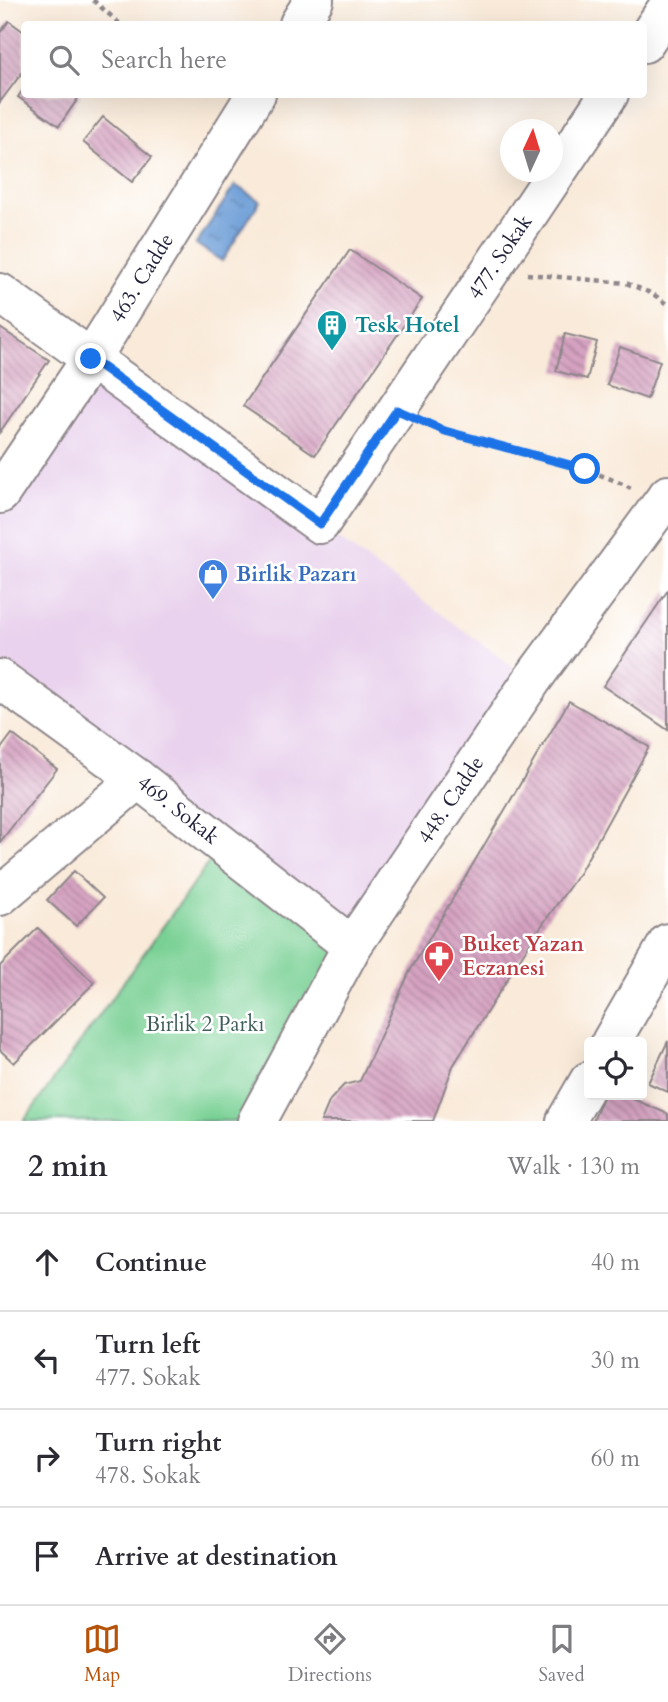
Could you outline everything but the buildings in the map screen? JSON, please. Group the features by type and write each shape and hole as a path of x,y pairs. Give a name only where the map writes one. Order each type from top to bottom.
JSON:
{"street":[{"path":"301,21 314,0"},
{"path":"647,37 668,7"},
{"name":"463. Cadde","path":"0,494 91,359 254,98"},
{"name":"477. Sokak","path":"91,359 320,524 606,98"},
{"path":"0,293 91,359"},
{"name":"448. Cadde","path":"257,1121 352,946 532,680 665,499"},
{"name":"469. Sokak","path":"0,679 138,779 352,946"},
{"path":"0,897 138,779"},
{"path":"614,1037 668,943"},
{"path":"566,1121 584,1090"}],"path":[{"path":"93,0 117,21"},
{"path":"498,260 528,275 626,283 653,294 668,305"},
{"path":"397,410 445,431 585,469 665,499"}],"shaded area":[{"name":"Birlik Pazarı","path":"91,359 532,680 352,946 0,679 0,494"}],"green space":[{"name":"Birlik 2 Parkı","path":"222,844 352,946 257,1121 24,1121"}],"water":[{"path":"235,185 260,201 222,261 196,244"}],"place":[{"name":"Tesk Hotel","path":"332,352"},
{"name":"Birlik Pazarı","path":"213,601"},
{"name":"Buket Yazan Eczanesi","path":"439,983"}],"route":[{"path":"91,359 320,524 397,410 445,431 585,469"}]}
